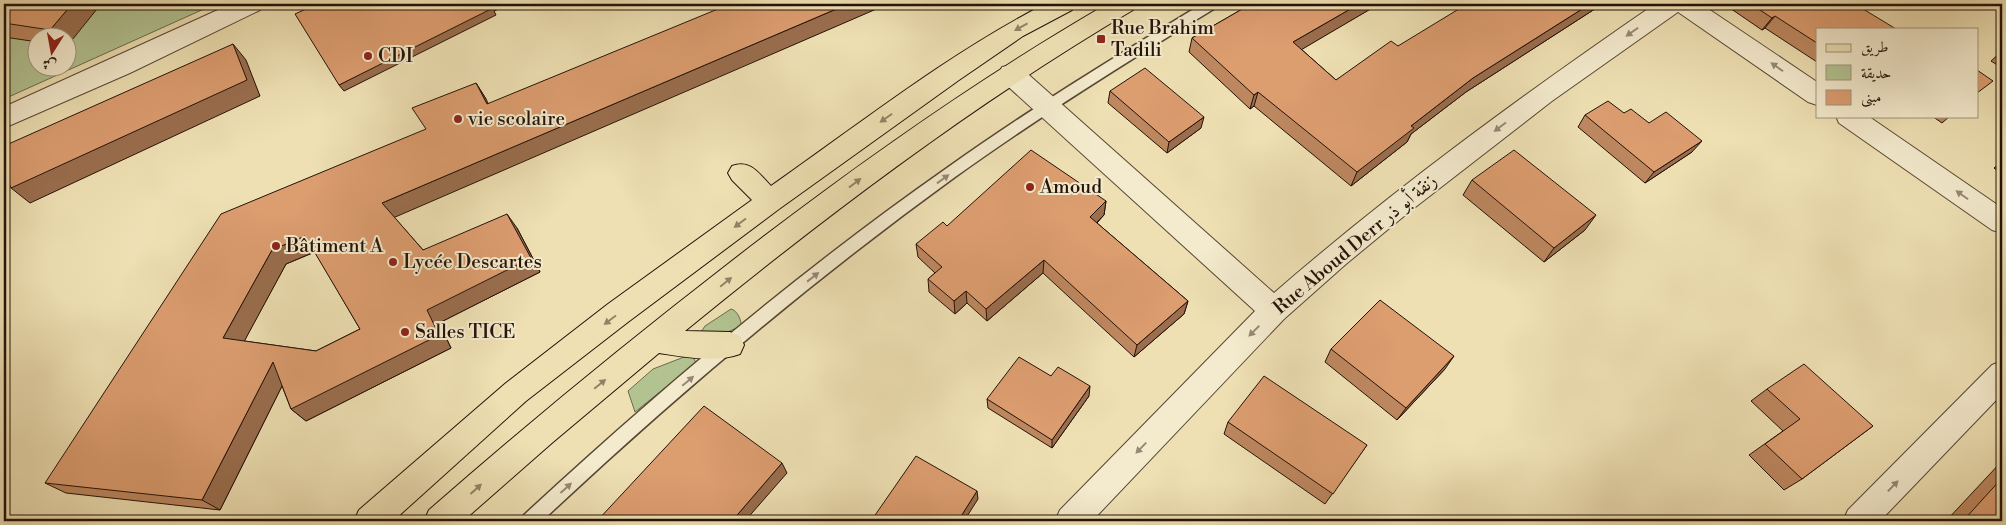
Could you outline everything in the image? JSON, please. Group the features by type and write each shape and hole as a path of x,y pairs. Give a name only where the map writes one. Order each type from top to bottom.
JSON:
{"main road":[{"path":"370,521 516,392 770,201 950,73 1015,30 1064,4"},
{"path":"440,521 513,455 654,339 780,239 865,176 1010,74 1125,4"},
{"path":"741,173 770,201"},
{"path":"654,339 691,345 730,345"}],"street":[{"path":"4,118 121,66 252,4"},
{"name":"Rue Aboud Derr زنقة أبو ذر","path":"1071,521 1274,310 1400,204 1543,94 1672,4"},
{"path":"1684,4 1816,94"},
{"path":"1010,74 1274,310"},
{"path":"1851,118 2002,222"},
{"path":"1859,521 2002,374"}],"lane":[{"path":"530,521 639,422 730,345 886,221 1047,106 1212,4"}],"green space":[{"path":"4,4 215,4 78,66 78,28 28,28 28,78 51,78 4,99"},
{"path":"731,309 739,316 741,326 712,339 701,332 705,326"},
{"path":"684,357 693,357 696,363 635,412 628,391 653,369"}],"building":[{"path":"4,4 72,4 52,28 37,28 4,23"},
{"name":"CDI","path":"317,4 493,4 490,5 493,8 339,85 295,14"},
{"path":"730,4 848,4 382,203 423,250 507,214 531,258 427,310 439,335 291,409 273,362 202,500 45,483 221,214 426,129 412,108 476,83 487,104","holes":["305,236 360,329 316,351 223,338 272,250"]},
{"path":"1251,4 1359,4 1293,42 1336,80 1391,41 1398,46 1467,4 1590,4 1473,78 1411,126 1414,128 1357,172 1258,92 1254,95 1192,38"},
{"path":"1751,4 1855,4 1894,28 1816,28 1816,42 1775,16 1772,18"},
{"path":"233,44 247,80 11,188 4,172 4,146"},
{"path":"1145,68 1204,117 1169,142 1110,91"},
{"path":"1978,71 1993,81 1978,92"},
{"path":"1608,101 1624,113 1631,109 1649,123 1666,112 1702,141 1654,172 1585,115"},
{"path":"1031,150 1106,201 1090,217 1188,301 1137,345 1044,260 986,309 966,291 954,301 928,279 942,267 916,244 943,222 947,226"},
{"path":"1514,150 1596,215 1554,248 1472,180"},
{"path":"1380,300 1454,356 1406,408 1331,349"},
{"path":"1019,357 1051,376 1058,367 1090,386 1052,440 987,399"},
{"path":"1804,364 1873,426 1802,479 1765,444 1800,419 1767,389"},
{"path":"1264,376 1367,445 1333,494 1228,422"},
{"path":"704,406 782,463 732,521 597,521"},
{"path":"916,456 977,491 958,521 871,521"},
{"path":"2002,478 2002,521 1963,521"}],"place":[{"name":"Rue Brahim Tadili","path":"1101,39"},
{"name":"CDI","path":"368,56"},
{"name":"vie scolaire","path":"458,119"},
{"name":"Amoud","path":"1030,187"},
{"name":"Bâtiment A","path":"276,246"},
{"name":"Lycée Descartes","path":"393,262"},
{"name":"Salles TICE","path":"405,332"}]}
